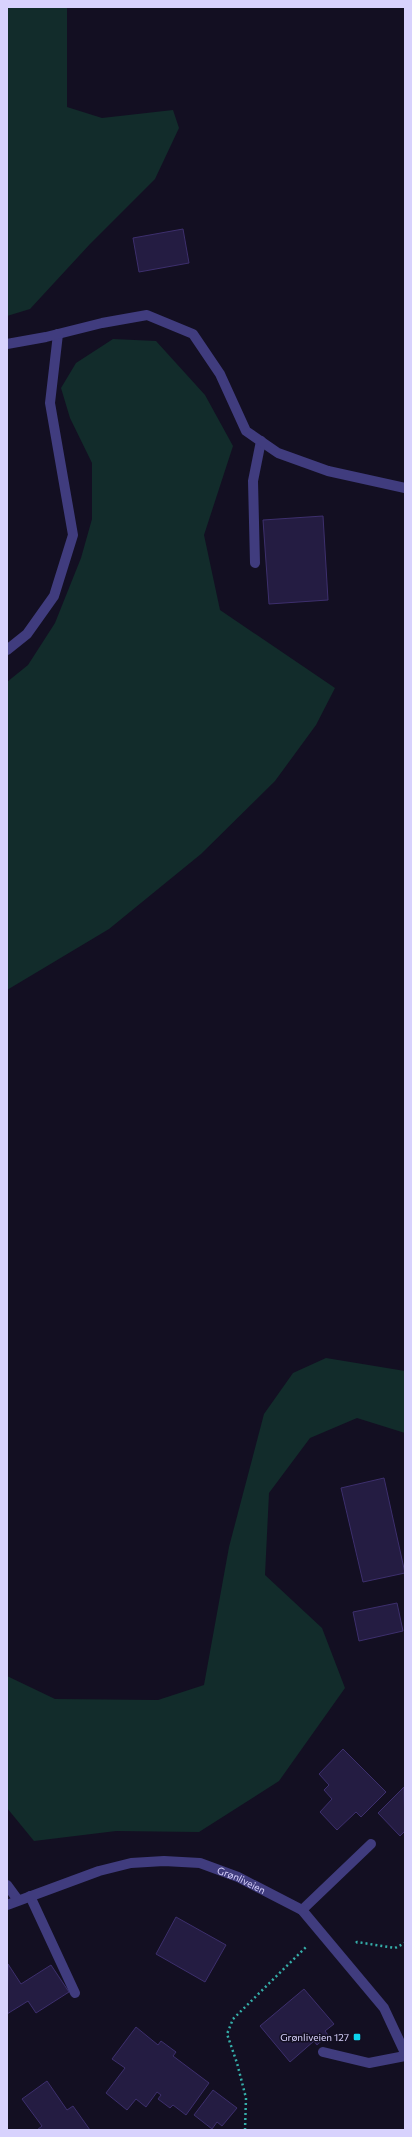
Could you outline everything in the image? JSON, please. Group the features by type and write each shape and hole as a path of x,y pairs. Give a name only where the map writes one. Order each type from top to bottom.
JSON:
{"street":[{"path":"7,344 58,334 102,323 147,316 193,334 220,374 246,431 278,453 328,471 405,488"},
{"path":"7,650 26,634 54,596 73,535 50,403 58,334"},
{"path":"255,563 254,481 261,441"},
{"path":"302,1910 371,1844"},
{"name":"Grønliveien","path":"7,1905 100,1871 131,1863 164,1861 200,1863 238,1876 302,1910 384,2008 405,2052"},
{"path":"7,1885 18,1900"},
{"path":"30,1896 75,1993"},
{"path":"323,2052 369,2063 405,2056"}],"path":[{"path":"245,2130 246,2098 238,2063 227,2034 233,2018 321,1932"},
{"path":"341,1958 357,1942 394,1948 405,1944"}],"green space":[{"path":"7,7 67,7 67,107 102,118 173,110 179,128 155,179 90,244 30,309 7,316"},
{"path":"113,339 156,341 205,395 233,446 204,535 220,610 335,688 316,725 275,781 201,854 109,929 7,990 7,682 28,665 55,623 81,558 92,519 92,463 70,418 61,388 76,363"},
{"path":"326,1358 405,1371 405,1433 357,1418 310,1438 269,1493 265,1575 322,1628 345,1688 279,1781 199,1832 116,1831 34,1841 7,1808 7,1676 55,1699 158,1700 204,1685 229,1547 264,1414 293,1373"}],"building":[{"path":"183,229 189,263 139,272 133,238"},
{"path":"323,516 328,600 269,604 263,520"},
{"path":"384,1478 405,1573 363,1582 341,1488"},
{"path":"397,1603 403,1631 359,1641 353,1612"},
{"path":"343,1749 386,1792 361,1817 356,1812 337,1830 320,1812 332,1799 324,1790 329,1785 319,1774"},
{"path":"404,1787 405,1831 400,1836 378,1813"},
{"path":"176,1917 226,1945 205,1982 156,1954"},
{"path":"8,1964 21,1984 51,1965 69,1992 36,2013 28,2001 7,2014"},
{"path":"304,1989 334,2024 325,2031 328,2035 317,2045 314,2041 290,2062 260,2026"},
{"path":"136,2027 158,2045 161,2041 176,2052 173,2056 209,2083 186,2115 173,2105 170,2108 158,2099 161,2095 157,2092 146,2107 136,2099 127,2110 106,2093 125,2068 112,2059"},
{"path":"47,2081 67,2110 73,2106 90,2130 37,2130 42,2126 22,2099"},
{"path":"213,2090 237,2108 222,2126 217,2122 212,2129 194,2115"}],"place":[{"name":"Grønliveien 127","path":"357,2037"}]}
